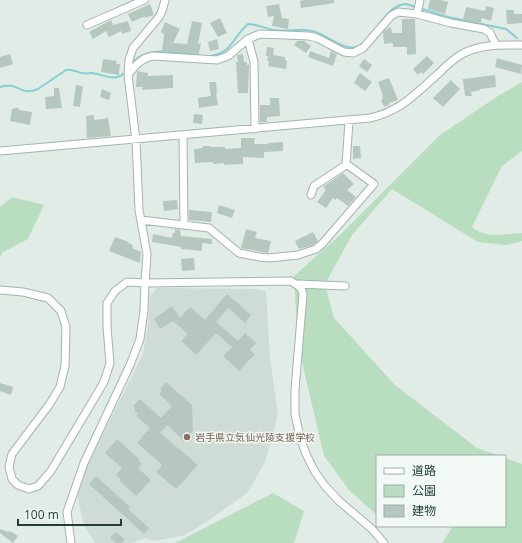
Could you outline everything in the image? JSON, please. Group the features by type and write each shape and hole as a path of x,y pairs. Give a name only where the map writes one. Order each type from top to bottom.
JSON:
{"street":[{"path":"87,25 144,0"},
{"path":"71,543 67,512 84,463 130,365 140,339 144,311 147,254 141,220 136,174 136,140 128,75 129,60 134,48 159,17 165,0"},
{"path":"128,75 139,62 148,57 208,61 224,59 248,39 260,34 309,36 317,38 344,52 353,53 363,48 394,14 418,7 451,23 484,29 490,33 496,45"},
{"path":"248,39 254,62 254,129"},
{"path":"0,151 349,121 376,117 395,110 407,102 461,55 472,50 496,45 522,45"},
{"path":"346,165 349,121"},
{"path":"183,136 184,225"},
{"path":"311,194 314,186 346,165"},
{"path":"141,220 209,228 239,253 269,258 306,253 316,249 322,244 374,184 350,166 346,165"},
{"path":"0,290 23,292 48,298 61,311 66,327 65,366 60,387 49,405 12,454 9,467 12,479 18,485 29,489 38,486 50,471 104,382 110,363 107,303 115,291 127,282 291,281 298,284 344,286"},
{"path":"298,284 303,294 295,390 295,414 300,437 315,472 325,486 384,543"}],"shaded area":[{"name":"岩手県立気仙光陵支援学校","path":"157,288 255,289 266,291 270,358 278,414 266,460 248,492 211,519 185,535 154,541 145,538 132,543 95,543 84,525 76,488 143,354 148,324 150,296"}],"green space":[{"path":"522,82 522,151 502,166 472,227 483,233 496,235 522,233 522,241 506,245 478,242 392,189 352,235 325,284 334,318 395,385 477,448 497,455 376,455 376,514 350,491 324,456 298,345 294,276 341,234 440,135 498,96"},
{"path":"12,197 44,205 28,239 3,252 0,257 0,207"},
{"path":"506,458 522,464 522,543 442,543 452,527 506,527"},
{"path":"273,493 304,511 294,543 175,543"}],"building":[{"path":"334,0 334,3 301,8 300,1"},
{"path":"430,0 448,2 445,14 428,9"},
{"path":"150,4 154,15 145,18 145,16 132,22 128,14"},
{"path":"279,4 282,18 289,19 288,29 272,26 274,16 268,17 266,6"},
{"path":"486,6 494,8 491,21 482,18 481,23 463,20 466,7 485,11"},
{"path":"506,10 514,10 514,14 522,14 522,23 507,24"},
{"path":"220,18 227,33 218,37 210,23"},
{"path":"402,19 415,19 416,54 407,55 407,47 393,47 393,43 384,44 383,32 388,28 391,27 392,33 402,33"},
{"path":"111,20 113,25 128,21 131,31 122,34 121,31 109,37 106,31 93,39 89,32"},
{"path":"192,21 202,23 198,44 201,43 199,54 162,51 164,34 161,32 165,22 180,29 173,43 187,44"},
{"path":"217,39 219,49 210,51 208,42"},
{"path":"297,41 304,41 311,46 306,53 294,45"},
{"path":"267,47 274,48 273,55 285,57 285,60 287,61 286,69 268,66 268,56 266,56"},
{"path":"310,51 329,58 331,51 337,54 333,66 308,57"},
{"path":"10,54 13,64 0,68 0,57"},
{"path":"243,54 244,62 247,62 247,65 249,65 248,93 238,93 236,62 238,62 237,55"},
{"path":"427,56 434,63 423,74 421,72 418,75 413,69"},
{"path":"497,58 522,65 521,74 495,67"},
{"path":"103,59 117,61 116,64 120,64 119,75 101,72"},
{"path":"364,59 372,65 367,72 359,66"},
{"path":"137,71 148,73 148,76 173,75 173,88 142,90 143,87 136,87"},
{"path":"360,73 372,82 365,91 354,83"},
{"path":"495,75 496,87 480,89 471,92 472,96 465,96 463,79"},
{"path":"389,78 398,100 389,103 389,105 384,107 381,100 383,99 383,96 378,82"},
{"path":"451,80 460,89 443,107 433,98"},
{"path":"209,82 216,82 218,105 199,108 198,98 211,96"},
{"path":"76,85 83,86 80,107 73,106"},
{"path":"54,88 59,88 62,108 46,109 45,97 54,96"},
{"path":"102,89 111,93 109,100 100,97"},
{"path":"270,98 279,98 280,116 267,117 267,122 260,122 260,105 270,105"},
{"path":"14,108 32,112 30,125 10,121 12,109"},
{"path":"194,114 203,115 202,124 193,123"},
{"path":"94,115 94,120 108,118 111,136 87,138 86,116"},
{"path":"241,138 255,138 254,144 283,142 283,151 264,152 264,158 243,157 243,164 224,165 224,163 213,164 213,162 195,163 194,149 203,148 202,146 225,147 225,149 241,148"},
{"path":"353,146 360,146 361,158 353,159"},
{"path":"343,173 354,184 347,190 356,197 348,206 337,198 335,200 333,198 326,208 317,202 326,190 323,187"},
{"path":"177,200 178,209 164,211 163,201"},
{"path":"219,205 235,210 232,218 217,213"},
{"path":"189,210 212,212 211,222 189,220"},
{"path":"175,229 180,230 181,236 212,239 212,244 202,243 202,251 181,249 181,247 152,242 153,234 172,238 173,233 175,233"},
{"path":"246,229 257,232 255,238 271,241 268,253 241,248"},
{"path":"313,232 318,241 313,245 299,249 295,241"},
{"path":"115,237 129,242 128,243 133,245 132,248 141,252 140,263 109,251"},
{"path":"194,258 195,270 182,271 181,259"},
{"path":"227,294 251,315 245,323 228,308 216,322 238,341 245,333 256,343 250,350 255,354 239,371 223,356 232,347 216,333 196,355 181,341 188,334 173,321 160,329 154,319 172,306 180,318 190,307 205,320"},
{"path":"166,382 192,405 193,431 184,441 167,425 160,433 198,465 176,489 156,472 162,465 137,443 150,428 136,416 138,414 134,410 135,408 133,406 140,399 161,418 172,406 159,394 162,391 160,389"},
{"path":"0,383 13,387 11,395 0,391"},
{"path":"117,439 140,460 139,461 142,464 138,468 151,480 136,496 120,481 121,480 116,475 122,468 105,453"},
{"path":"96,476 130,507 128,509 149,528 144,534 89,484"},
{"path":"0,529 10,531 18,536 13,543 0,533"},
{"path":"115,532 125,539 122,543 116,543 110,538"}],"waterway":[{"path":"379,24 393,8 406,4 448,17 506,29 517,38"},
{"path":"210,56 218,54 228,48 248,24 284,31 312,31 344,46 357,47 363,43"},
{"path":"135,60 149,53 157,52 174,52 198,55"},
{"path":"0,87 12,86 23,90 32,91 38,89 66,70 73,70 80,73 92,73 108,77 116,77 123,74"}],"place":[{"name":"岩手県立気仙光陵支援学校","path":"187,437"}]}
